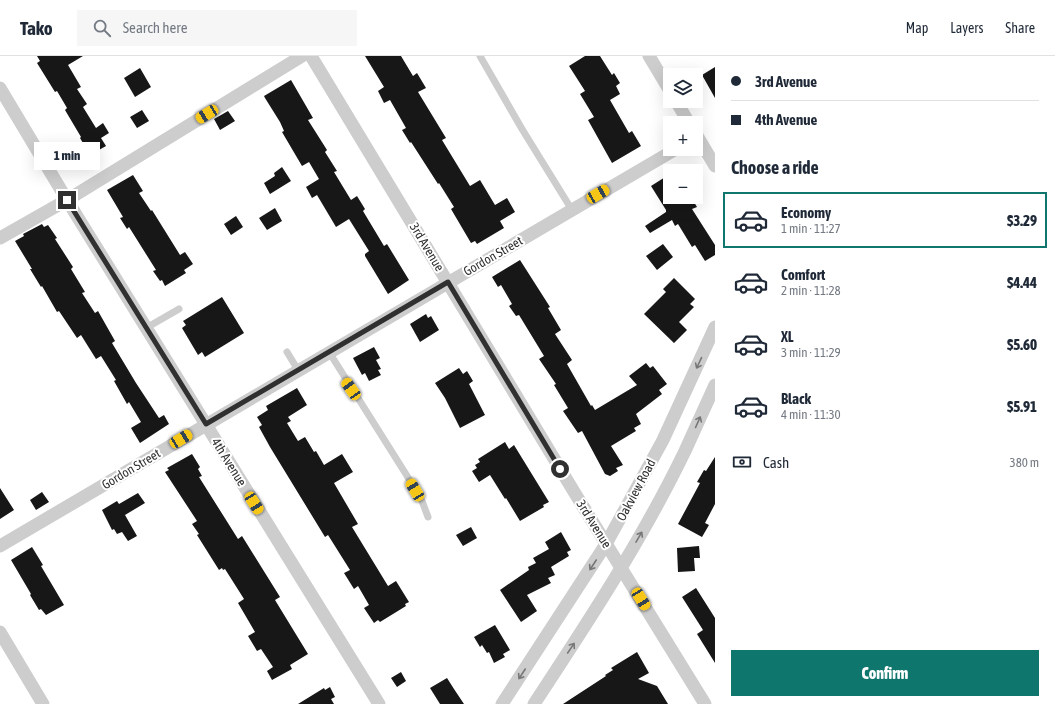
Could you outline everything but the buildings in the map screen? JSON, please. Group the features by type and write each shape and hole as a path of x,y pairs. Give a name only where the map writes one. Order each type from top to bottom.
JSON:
{"street":[{"path":"0,238 67,200 302,56"},
{"name":"3rd Avenue","path":"311,56 606,544 705,704"},
{"path":"649,56 663,79"},
{"name":"4th Avenue","path":"0,88 67,200 379,704"},
{"path":"703,147 715,166"},
{"name":"Gordon Street","path":"0,546 664,156"},
{"name":"Oakview Road","path":"502,704 606,544 663,440 715,327"},
{"name":"Oakview Road","path":"534,704 621,568 641,533 684,452 715,385"},
{"path":"0,632 43,704"}],"lane":[{"path":"480,56 526,136 572,210"},
{"path":"146,328 179,309"},
{"path":"287,352 298,370"},
{"path":"329,352 422,501 428,517"}],"route":[{"path":"67,200 206,424 448,282 560,469"}]}
